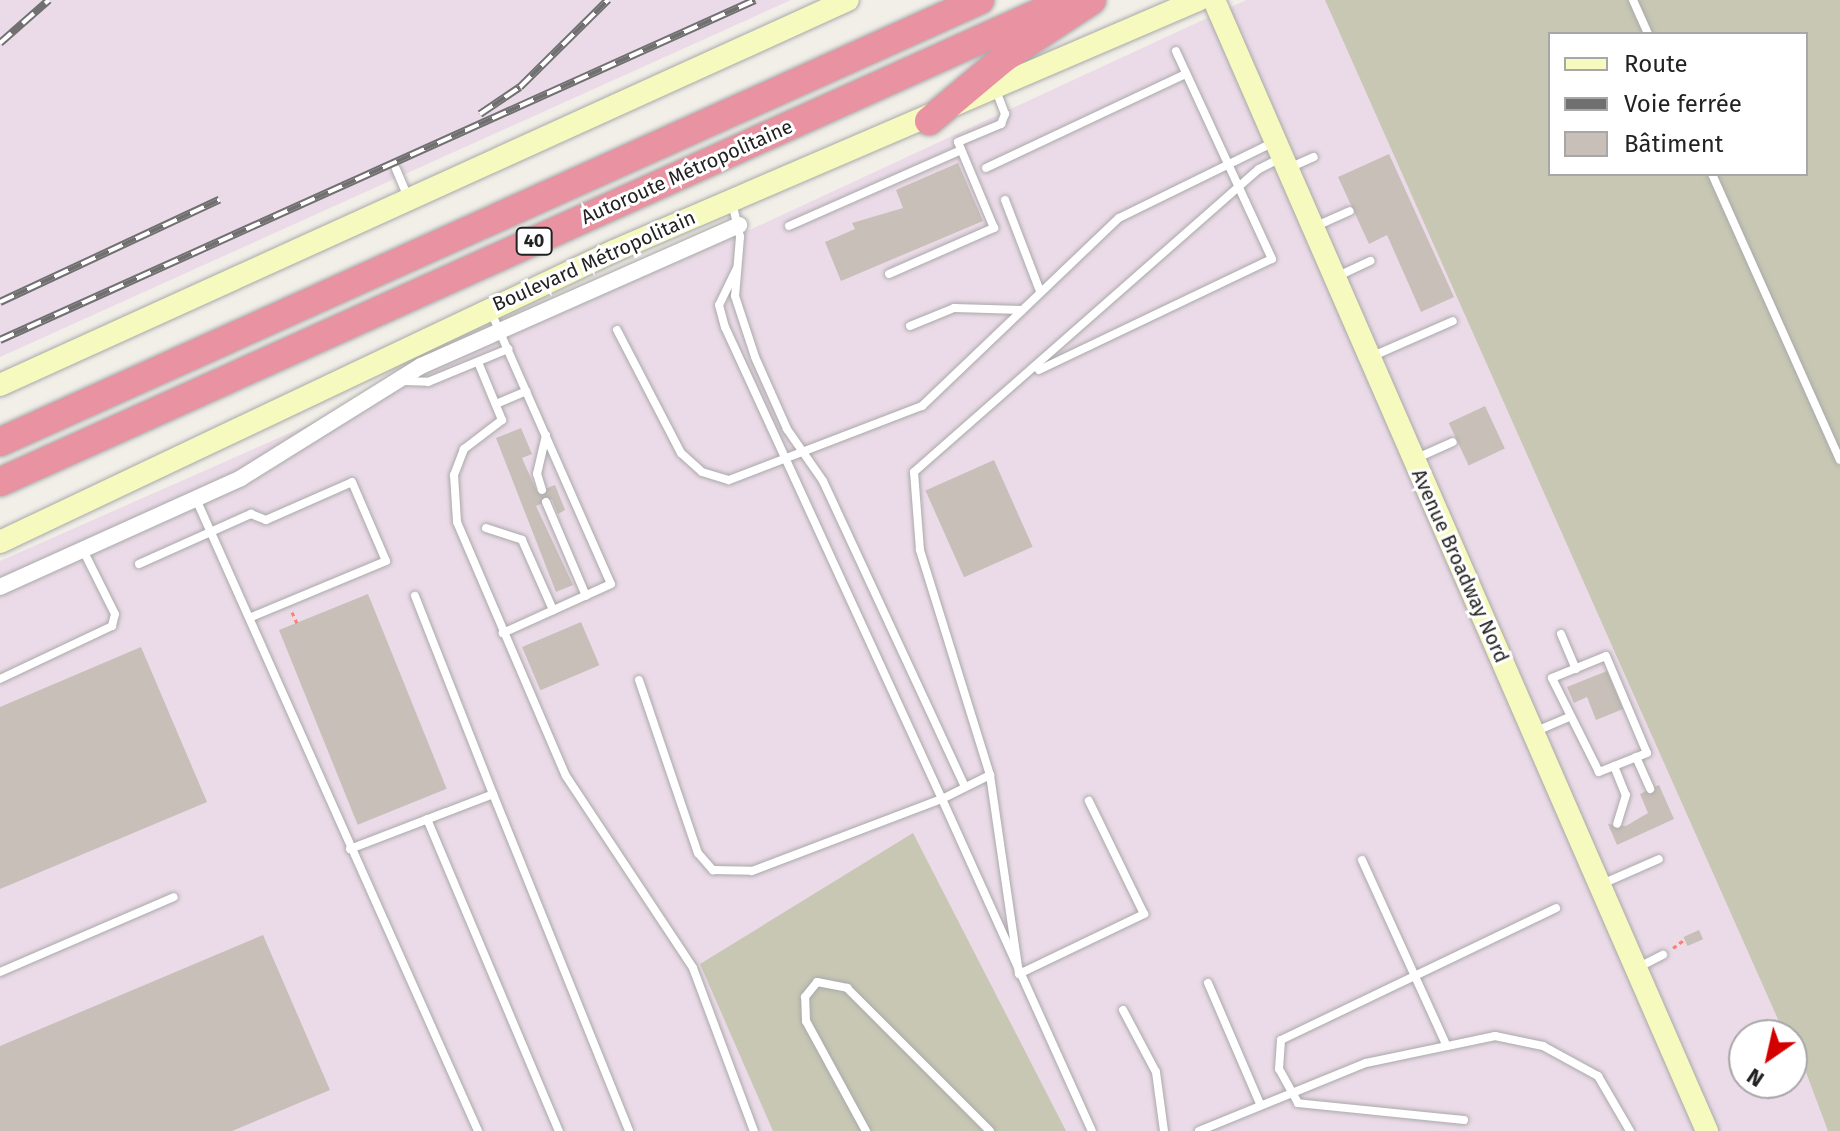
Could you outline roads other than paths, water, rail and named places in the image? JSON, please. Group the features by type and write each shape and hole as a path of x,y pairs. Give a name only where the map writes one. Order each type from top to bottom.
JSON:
{"highway":[{"path":"736,110 947,0"},
{"name":"Autoroute Métropolitaine","path":"0,442 980,0"},
{"name":"Autoroute Métropolitaine","path":"0,482 1068,0"},
{"path":"929,121 1004,58 1092,0"}],"main road":[{"path":"0,385 848,0"},
{"name":"Boulevard Métropolitain","path":"0,542 262,424 489,308 732,202 929,121 1198,0"},
{"name":"Avenue Broadway Nord","path":"1214,0 1707,1131"}],"street":[{"path":"0,587 259,468 395,381 500,330 739,225"}],"lane":[{"path":"1633,0 1647,32"},
{"path":"1024,377 1272,259 1176,51"},
{"path":"986,168 1186,74"},
{"path":"889,274 994,228 958,142 1004,119 996,91"},
{"path":"789,226 961,150"},
{"path":"617,330 692,465 729,480 922,406 1119,218 1228,162 1281,156 1314,157"},
{"path":"1019,974 990,775 920,550 910,481 926,454 1024,377 1240,188 1281,156"},
{"path":"396,169 410,201"},
{"path":"1713,176 1840,460"},
{"path":"1005,200 1027,273 1040,291"},
{"path":"732,202 739,225 735,296 755,357 802,452 823,481 965,787"},
{"path":"1312,228 1350,211"},
{"path":"1334,278 1371,261"},
{"path":"737,268 720,313 1092,1131"},
{"path":"489,308 611,584 503,633"},
{"path":"910,326 954,308 1022,310"},
{"path":"1369,358 1453,321"},
{"path":"395,381 428,382 508,349"},
{"path":"478,362 502,420 464,449 453,494 457,522 566,776 693,968 754,1131"},
{"path":"496,404 526,391"},
{"path":"542,490 537,474 546,434"},
{"path":"1413,460 1453,442"},
{"path":"139,564 251,514 266,520 352,482 386,561 249,618"},
{"path":"196,498 478,1131"},
{"path":"546,502 586,596"},
{"path":"486,528 522,540 553,610"},
{"path":"0,679 112,626 115,614 83,550"},
{"path":"415,596 631,1131"},
{"path":"1561,634 1576,669"},
{"path":"1606,656 1647,753 1599,772 1569,717 1552,678 1606,656"},
{"path":"639,680 698,853 713,870 752,871 942,799 990,775"},
{"path":"1533,733 1569,717"},
{"path":"1636,757 1650,789"},
{"path":"1614,766 1626,795 1617,824"},
{"path":"350,849 493,794"},
{"path":"1019,974 1144,914 1089,801"},
{"path":"427,819 559,1131"},
{"path":"1600,885 1659,859"},
{"path":"1362,860 1445,1042"},
{"path":"0,972 174,897"},
{"path":"1464,1120 1309,1106 1290,1091 1277,1058 1281,1040 1414,973 1556,908"},
{"path":"1636,968 1663,955"},
{"path":"866,1131 806,1021 805,997 817,982 847,988 990,1131"},
{"path":"1208,983 1260,1104"},
{"path":"1123,1010 1156,1072 1164,1131"},
{"path":"1199,1131 1290,1091 1445,1042 1495,1036 1563,1054 1609,1088 1630,1131"}],"railway":[{"path":"0,43 49,0"},
{"path":"480,114 520,87 608,0"},
{"path":"0,340 755,0"},
{"path":"0,302 219,200"}]}
